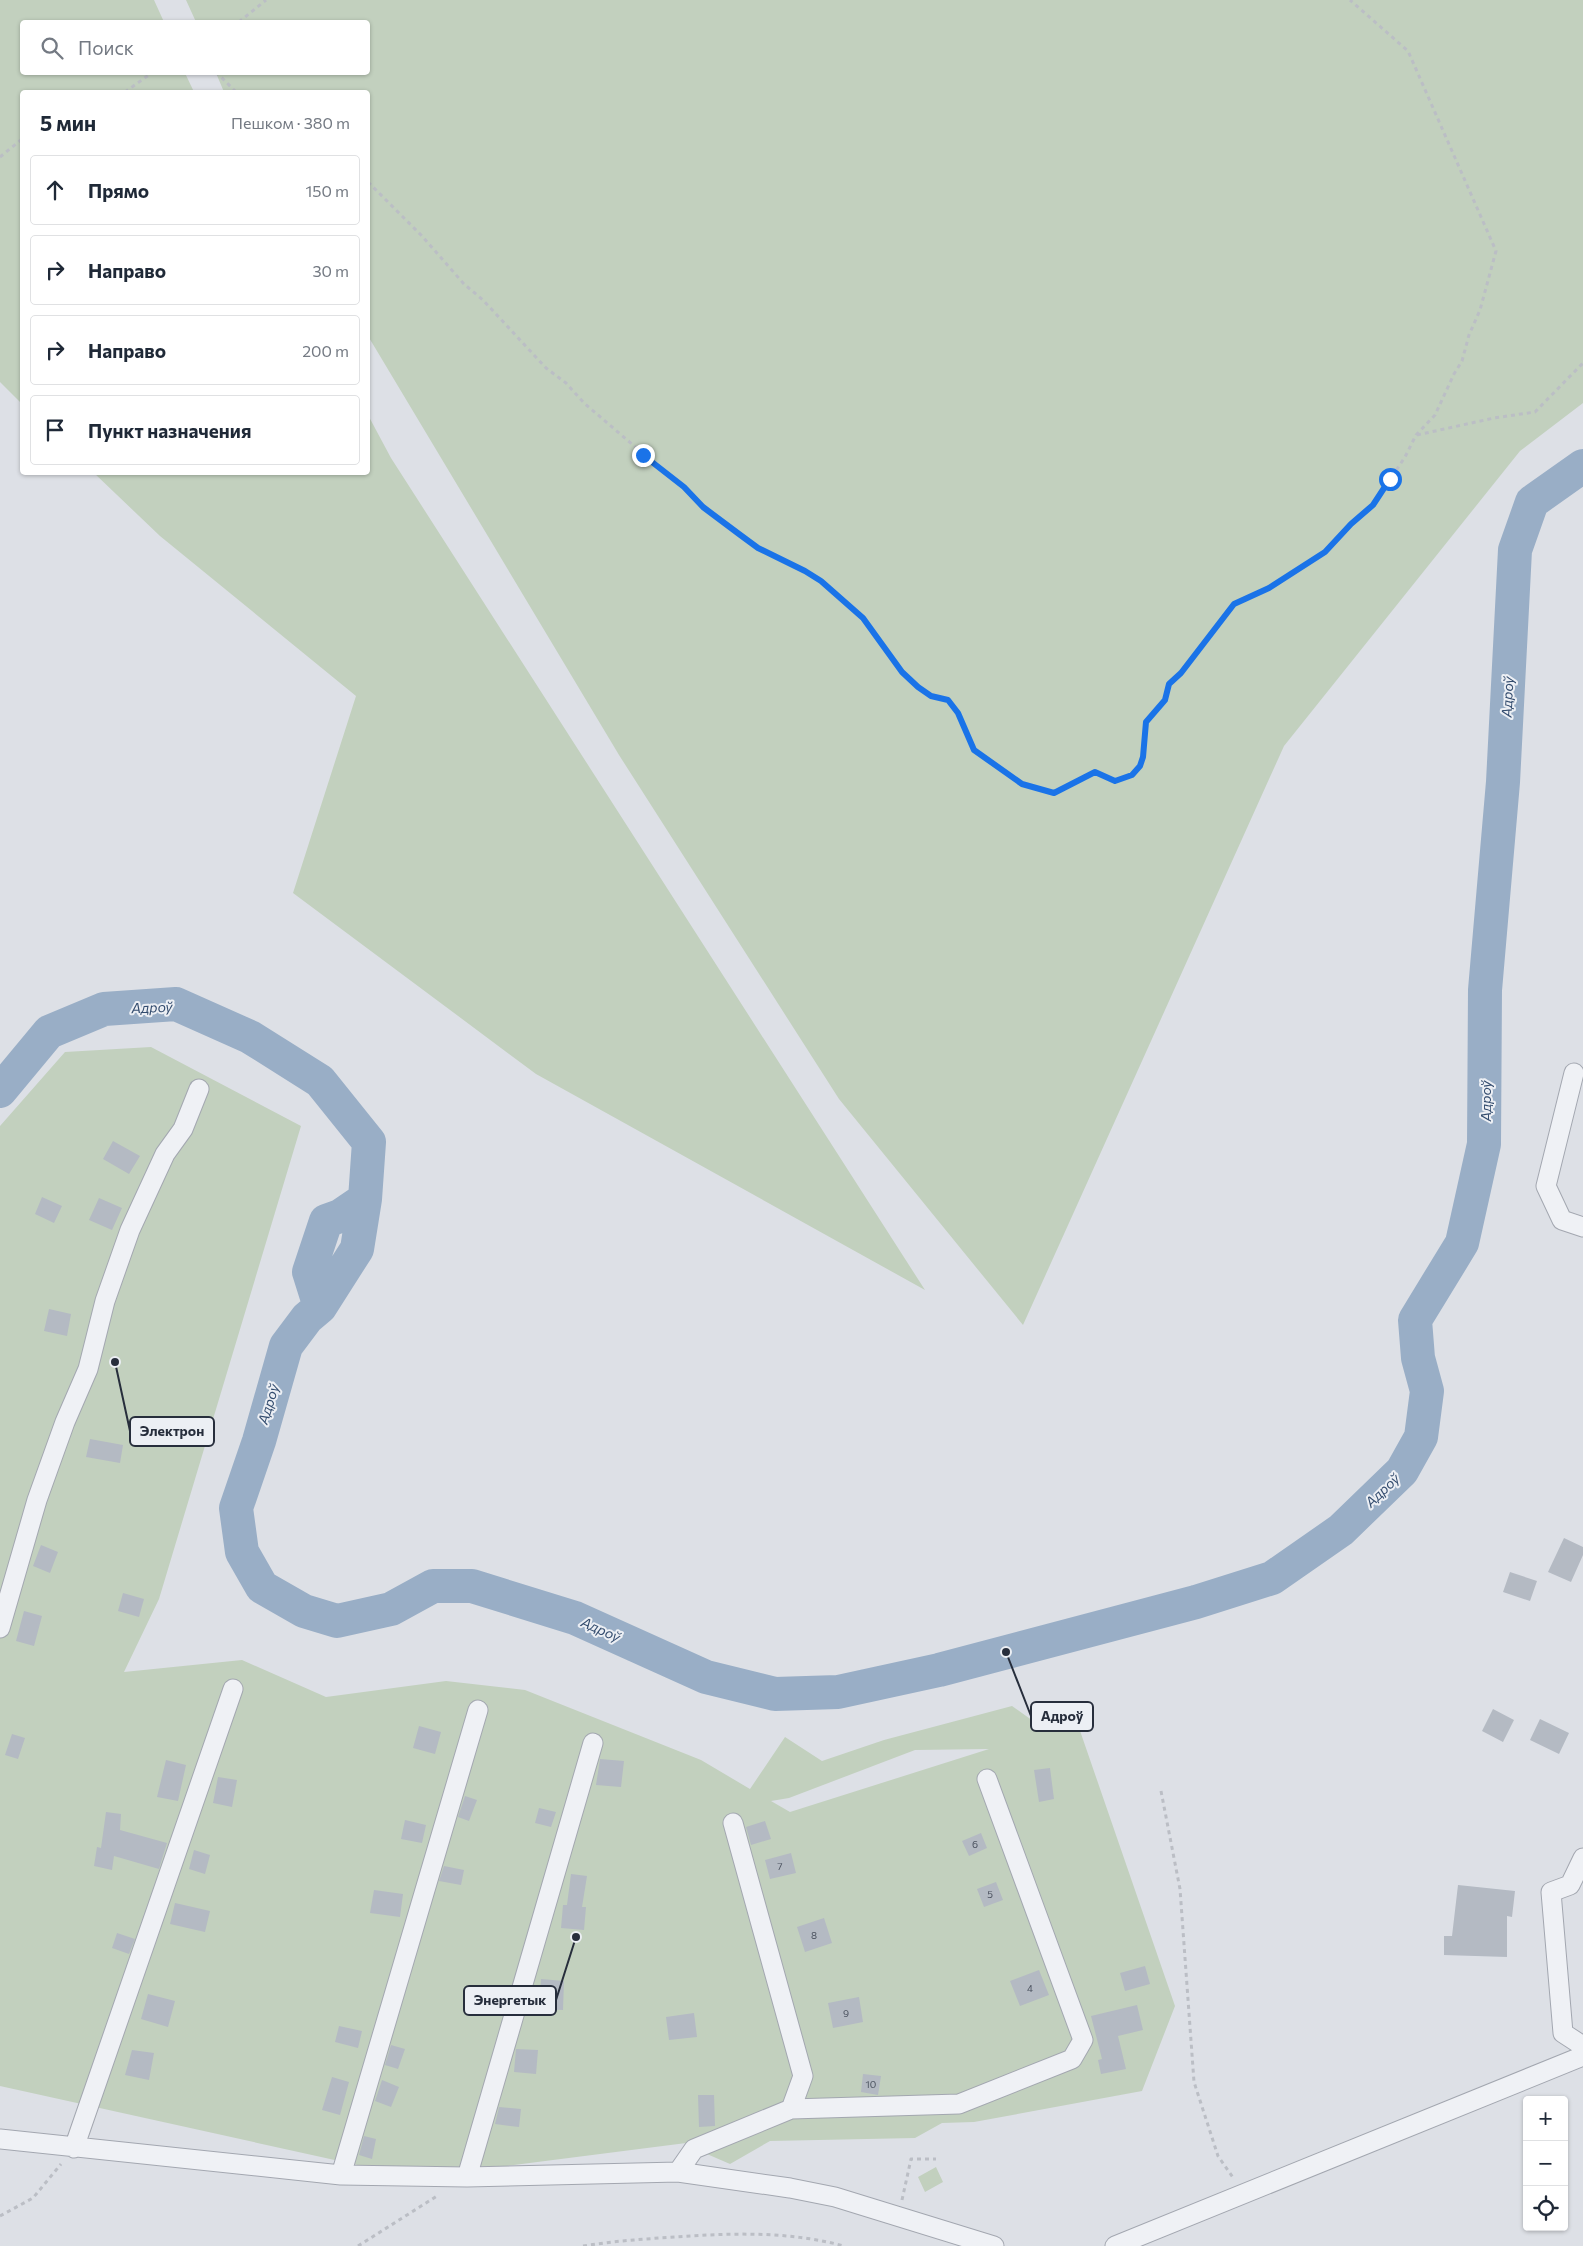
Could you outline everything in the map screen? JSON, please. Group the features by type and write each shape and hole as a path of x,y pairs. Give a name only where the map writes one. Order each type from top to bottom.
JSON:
{"street":[{"path":"1574,1074 1546,1186 1562,1220 1583,1227"},
{"path":"0,1628 38,1500 65,1422 88,1369 105,1301 130,1230 166,1154 183,1129 199,1089"},
{"path":"74,2148 233,1689"},
{"path":"341,2175 478,1710"},
{"path":"467,2177 593,1743"},
{"path":"678,2172 694,2149 791,2109 959,2104 1072,2059 1083,2040 987,1779"},
{"path":"733,1823 803,2076 791,2109"},
{"path":"1583,1858 1570,1885 1551,1892 1563,2033 1583,2046"},
{"path":"1114,2246 1583,2056"},
{"path":"0,2139 341,2175 467,2177 678,2172 790,2188 835,2197 897,2218 994,2246"}],"path":[{"path":"241,20 266,0"},
{"path":"370,184 421,235 464,284 483,300 546,368 566,383 584,403 722,522 758,548 805,571 849,604 863,618 902,672 931,696 948,700 958,713 974,750 1022,784 1054,793 1095,772 1115,781 1132,775 1140,766 1143,757 1146,722 1165,700 1169,684 1181,673 1234,604 1269,588 1325,552 1351,524 1373,505 1405,457 1416,436 1435,415 1462,361 1480,310 1496,251 1408,51 1350,0"},
{"path":"127,90 150,75"},
{"path":"219,75 234,90"},
{"path":"0,157 20,142"},
{"path":"1416,436 1494,418 1536,412 1583,363"},
{"path":"1161,1791 1180,1889 1194,2082 1218,2156 1244,2194"},
{"path":"0,2216 33,2198 74,2148"},
{"path":"897,2218 911,2159 936,2159"},
{"path":"358,2246 442,2193"},
{"path":"583,2246 610,2242 736,2233 819,2239 844,2246"}],"green space":[{"path":"0,0 154,0 163,20 20,20 20,75 186,75 193,90 20,90 20,402 0,382"},
{"path":"186,0 1583,0 1583,403 1520,451 1284,746 1023,1325 839,1099 619,755 370,339 370,90 223,90 217,75 370,75 370,20 195,20"},
{"path":"370,419 391,458 925,1290 536,1074 293,893 356,696 160,536 96,475 370,475"},
{"path":"151,1047 301,1126 159,1599 124,1672 242,1660 326,1697 446,1681 525,1690 701,1760 750,1789 785,1737 822,1761 884,1740 1012,1706 1047,1731 1077,1722 1175,2006 1142,2091 974,2122 942,2123 915,2138 770,2141 730,2164 700,2151 741,2136 507,2166 371,2168 0,2086 0,1126 65,1052","holes":["989,1749 790,1812 771,1801 789,1798 915,1750"]},
{"path":"936,2167 943,2182 925,2192 918,2177"}],"building":[{"path":"113,1141 140,1156 129,1174 103,1159"},
{"path":"42,1197 62,1206 54,1223 35,1214"},
{"path":"99,1198 122,1208 112,1230 89,1220"},
{"path":"49,1309 71,1314 67,1336 44,1331"},
{"path":"90,1439 123,1445 120,1463 86,1457"},
{"path":"1564,1538 1583,1547 1583,1555 1571,1582 1548,1572"},
{"path":"41,1545 58,1552 50,1573 33,1566"},
{"path":"1510,1572 1537,1581 1530,1601 1503,1592"},
{"path":"123,1593 144,1599 139,1617 118,1611"},
{"path":"24,1611 42,1616 34,1646 16,1641"},
{"path":"1493,1709 1514,1720 1503,1742 1482,1731"},
{"path":"1540,1719 1569,1733 1559,1754 1530,1740"},
{"path":"419,1726 441,1732 435,1754 413,1748"},
{"path":"12,1734 25,1738 18,1759 5,1755"},
{"path":"600,1759 624,1761 621,1787 596,1785"},
{"path":"166,1760 186,1765 178,1801 157,1797"},
{"path":"1050,1768 1054,1799 1039,1802 1034,1770"},
{"path":"218,1777 237,1780 232,1807 213,1803"},
{"path":"465,1796 477,1800 469,1821 458,1817"},
{"path":"539,1808 556,1812 551,1827 535,1823"},
{"path":"106,1812 121,1814 120,1830 167,1843 159,1869 114,1856 112,1870 94,1866 97,1847 101,1848"},
{"path":"405,1820 426,1825 422,1843 401,1839"},
{"path":"765,1821 771,1839 751,1845 746,1827"},
{"path":"981,1833 987,1848 969,1856 962,1841"},
{"path":"194,1850 210,1855 205,1874 189,1869"},
{"path":"791,1853 796,1873 770,1879 765,1860"},
{"path":"444,1866 464,1870 461,1885 439,1881"},
{"path":"571,1874 587,1876 582,1907 586,1907 584,1930 561,1928 563,1905 567,1905"},
{"path":"996,1882 1003,1900 984,1907 977,1889"},
{"path":"1458,1885 1515,1891 1512,1917 1507,1916 1507,1957 1444,1955 1444,1936 1452,1936"},
{"path":"374,1890 403,1894 400,1917 370,1913"},
{"path":"175,1903 210,1911 205,1932 170,1924"},
{"path":"824,1918 832,1943 805,1952 797,1927"},
{"path":"117,1933 135,1939 129,1954 112,1948"},
{"path":"1145,1966 1150,1984 1125,1991 1120,1973"},
{"path":"1039,1970 1049,1995 1020,2006 1010,1981"},
{"path":"541,1979 564,1981 563,2010 539,2009"},
{"path":"148,1994 175,2001 168,2027 141,2019"},
{"path":"859,1997 863,2022 833,2028 828,2003"},
{"path":"1137,2005 1143,2030 1118,2036 1126,2069 1101,2074 1098,2060 1102,2059 1091,2016"},
{"path":"694,2013 697,2037 669,2040 666,2017"},
{"path":"339,2026 362,2031 358,2048 335,2042"},
{"path":"391,2045 405,2049 398,2069 385,2065"},
{"path":"516,2049 538,2050 536,2074 514,2072"},
{"path":"132,2050 154,2053 149,2080 125,2075"},
{"path":"863,2074 881,2076 878,2095 861,2092"},
{"path":"332,2077 349,2082 340,2115 322,2110"},
{"path":"382,2080 399,2087 391,2107 375,2101"},
{"path":"698,2095 714,2095 715,2126 699,2127"},
{"path":"499,2107 521,2109 519,2127 495,2124"},
{"path":"364,2136 376,2139 372,2159 359,2155"}],"waterway":[{"name":"Адроў","path":"0,1091 49,1032 104,1009 176,1004 250,1037 320,1081 369,1142 365,1199 357,1249 320,1307 307,1318 286,1346 259,1441 236,1508 242,1552 262,1587 304,1611 337,1621 391,1609 433,1586 472,1586 575,1618 706,1677 775,1694 838,1692 939,1670 1196,1602 1272,1578 1341,1530 1402,1471 1421,1437 1427,1391 1418,1358 1415,1320 1462,1243 1484,1144 1485,990 1503,782 1515,550 1532,502 1583,466"},
{"path":"320,1307 309,1272 326,1221 340,1216 365,1199"}],"place":[{"name":"Электрон","path":"115,1362"},
{"name":"Адроў","path":"1006,1652"},
{"name":"Энергетык","path":"576,1937"}],"route":[{"path":"643,455 684,487 703,507 758,548 805,571 821,581 849,604 863,618 902,672 931,696 948,700 958,713 974,750 1004,769 1022,784 1054,793 1095,772 1115,781 1132,775 1140,766 1143,757 1146,722 1165,700 1169,684 1181,673 1234,604 1269,588 1325,552 1351,524 1373,505 1390,479"}]}
